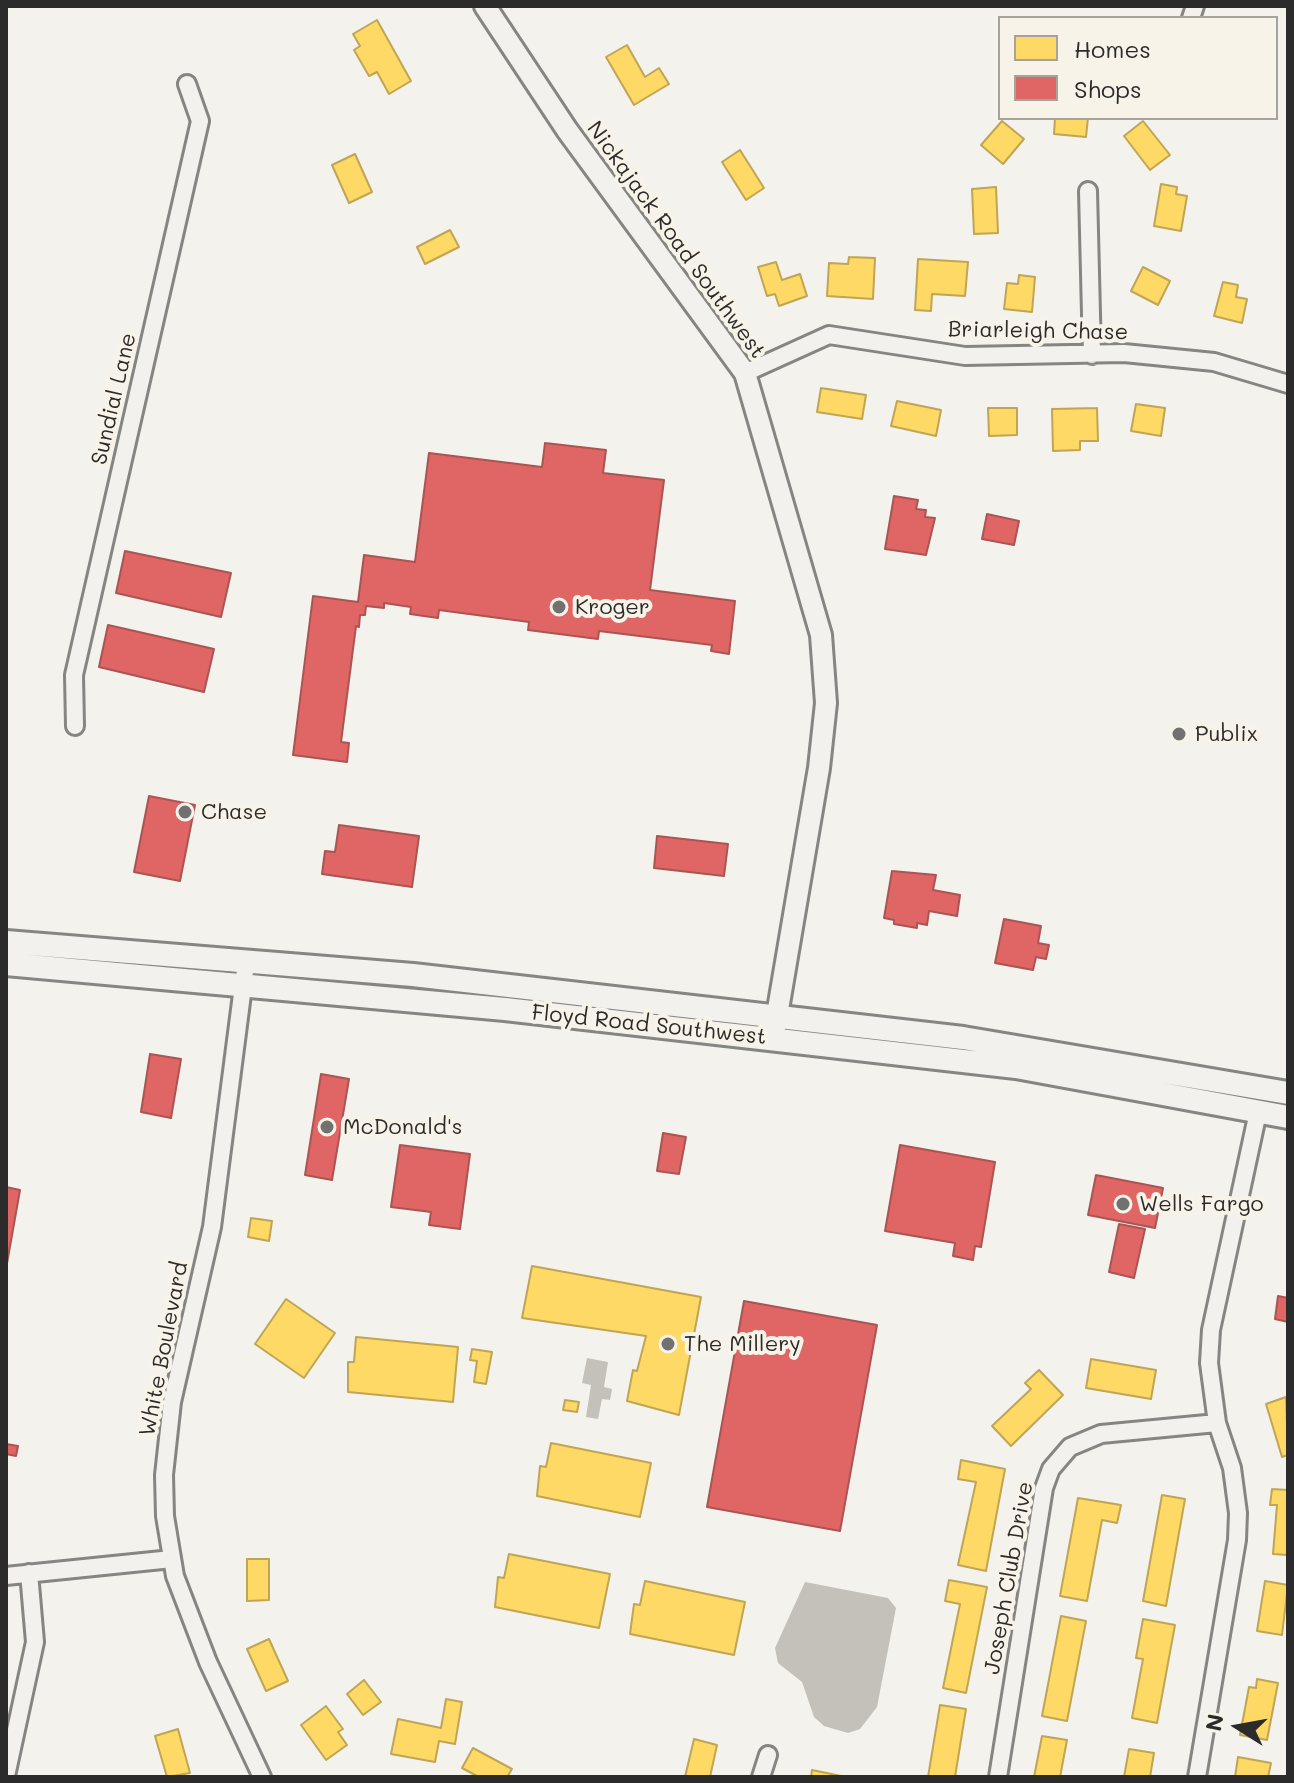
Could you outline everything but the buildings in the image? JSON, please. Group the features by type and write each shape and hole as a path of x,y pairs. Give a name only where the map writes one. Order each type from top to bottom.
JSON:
{"main road":[{"name":"Floyd Road Southwest","path":"6,942 245,973 775,1028 963,1038 1288,1093"},
{"name":"Floyd Road Southwest","path":"6,964 245,973"},
{"name":"Floyd Road Southwest","path":"775,1028 1016,1067 1288,1117"}],"street":[{"name":"Nickajack Road Southwest","path":"485,6 567,130 745,373 821,635 826,703 819,768 775,1028"},
{"name":"Sundial Lane","path":"75,726 74,675 200,121 187,84"},
{"path":"1088,191 1092,355"},
{"name":"Briarleigh Chase","path":"745,373 829,335 965,356 1124,353 1214,362 1288,384"},
{"name":"White Boulevard","path":"245,973 212,1227 172,1402 164,1475 165,1516 172,1559 208,1662 262,1777"},
{"path":"1197,1777 1237,1540 1238,1513 1232,1468 1217,1423 1209,1363 1211,1330 1258,1112"},
{"name":"Joseph Club Drive","path":"998,1777 1044,1488 1051,1469 1070,1447 1101,1434 1217,1423"},
{"path":"6,1576 172,1559"},
{"path":"6,1776 35,1642 29,1573"},
{"path":"761,1777 768,1755"}],"shaded area":[{"path":"587,1358 608,1362 604,1387 612,1389 610,1400 602,1399 598,1419 586,1417 591,1385 582,1383"},
{"path":"805,1582 888,1598 896,1608 877,1707 860,1729 848,1733 824,1726 814,1717 802,1682 778,1663 775,1648"}],"place":[{"name":"Kroger","path":"559,607"},
{"name":"Publix","path":"1179,734"},
{"name":"Chase","path":"185,812"},
{"name":"McDonald's","path":"327,1127"},
{"name":"Wells Fargo","path":"1123,1204"},
{"name":"The Millery","path":"668,1344"}]}
